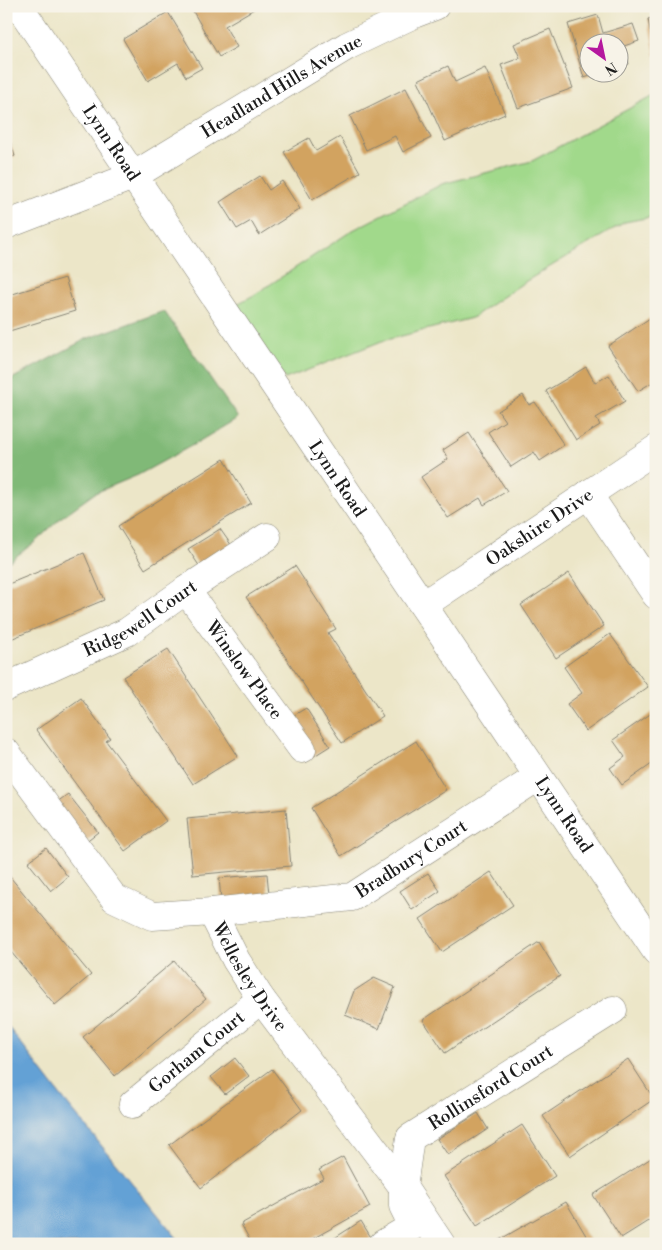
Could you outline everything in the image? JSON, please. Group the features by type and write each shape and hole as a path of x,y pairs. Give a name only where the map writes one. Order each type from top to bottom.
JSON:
{"street":[{"name":"Lynn Road","path":"19,6 656,951"},
{"name":"Headland Hills Avenue","path":"6,225 133,176 347,46 420,9"},
{"name":"Oakshire Drive","path":"423,605 656,449"},
{"path":"588,494 656,595"},
{"name":"Ridgewell Court","path":"6,686 128,632 186,590 267,537"},
{"name":"Winslow Place","path":"186,590 302,749"},
{"name":"Wellesley Drive","path":"6,752 114,898 152,916 212,912 236,960 261,998 404,1187 441,1244"},
{"name":"Bradbury Court","path":"212,912 352,897 538,777"},
{"name":"Gorham Court","path":"133,1104 261,998"},
{"name":"Rollinsford Court","path":"404,1187 410,1138 613,1010"},
{"path":"383,1244 413,1226 403,1206 404,1187"}],"green space":[{"path":"656,94 656,216 625,222 523,283 472,318 382,341 285,379 235,305 254,295 353,230 442,184 532,161"},
{"path":"164,311 238,418 138,475 95,493 63,516 35,542 6,564 6,382 86,339"}],"water":[{"path":"6,1024 60,1095 182,1244 6,1244"}],"building":[{"path":"190,6 252,6 254,9 225,26 237,47 219,57"},
{"path":"168,12 202,68 186,77 178,63 148,81 123,39"},
{"path":"598,15 603,32 580,32 580,64 568,24"},
{"path":"656,17 656,56 655,56 648,19"},
{"path":"633,24 639,41 630,44 630,32 606,32"},
{"path":"550,29 573,88 518,108 501,65 520,58 514,44"},
{"path":"448,66 455,82 485,68 505,114 445,141 418,80"},
{"path":"406,88 431,138 403,152 395,136 366,150 350,116"},
{"path":"6,130 15,156 6,159"},
{"path":"340,137 360,172 312,200 284,152 309,138 316,151"},
{"path":"260,176 269,190 282,181 300,209 259,235 251,221 237,229 220,202"},
{"path":"65,278 75,311 6,332 6,296"},
{"path":"656,314 656,380 638,391 608,346"},
{"path":"586,367 595,383 609,375 625,401 596,418 600,425 576,440 546,391"},
{"path":"523,395 529,405 535,402 564,445 540,461 534,452 511,467 488,432 505,421 498,411"},
{"path":"469,433 507,491 484,505 480,498 448,518 421,477 448,459 443,450"},
{"path":"224,459 251,503 145,569 118,526"},
{"path":"220,529 234,549 202,570 188,549"},
{"path":"84,553 104,600 6,641 6,585"},
{"path":"295,566 336,629 328,633 383,716 342,743 246,597"},
{"path":"569,573 604,626 556,658 521,605"},
{"path":"610,634 648,687 586,731 567,704 582,693 564,667"},
{"path":"168,649 238,756 193,784 123,677"},
{"path":"81,698 110,738 106,741 166,821 125,851 36,730"},
{"path":"306,708 330,746 311,758 286,720"},
{"path":"656,710 656,761 622,785 610,768 625,757 613,740"},
{"path":"416,741 446,790 341,856 311,808"},
{"path":"68,794 98,832 80,846 49,808"},
{"path":"286,809 291,866 193,875 187,819"},
{"path":"46,848 68,877 51,891 28,862"},
{"path":"6,872 91,975 55,1005 6,946"},
{"path":"491,872 513,905 442,952 420,919"},
{"path":"428,873 440,891 412,910 400,891"},
{"path":"267,874 269,895 221,900 219,878"},
{"path":"539,942 560,976 445,1053 423,1020"},
{"path":"174,961 206,999 115,1076 83,1037"},
{"path":"374,978 395,987 379,1029 345,1015 354,991"},
{"path":"235,1058 249,1076 225,1094 211,1077"},
{"path":"628,1059 654,1099 570,1156 543,1116"},
{"path":"272,1069 302,1110 201,1188 169,1145"},
{"path":"478,1113 488,1129 448,1155 437,1139"},
{"path":"522,1125 555,1176 477,1226 444,1176"},
{"path":"656,1155 656,1216 621,1238 593,1195"},
{"path":"343,1157 370,1207 303,1244 252,1244 241,1224 324,1178 319,1170"},
{"path":"566,1202 591,1244 492,1244 541,1216"},
{"path":"361,1221 372,1239 364,1244 331,1244 330,1241"}]}
